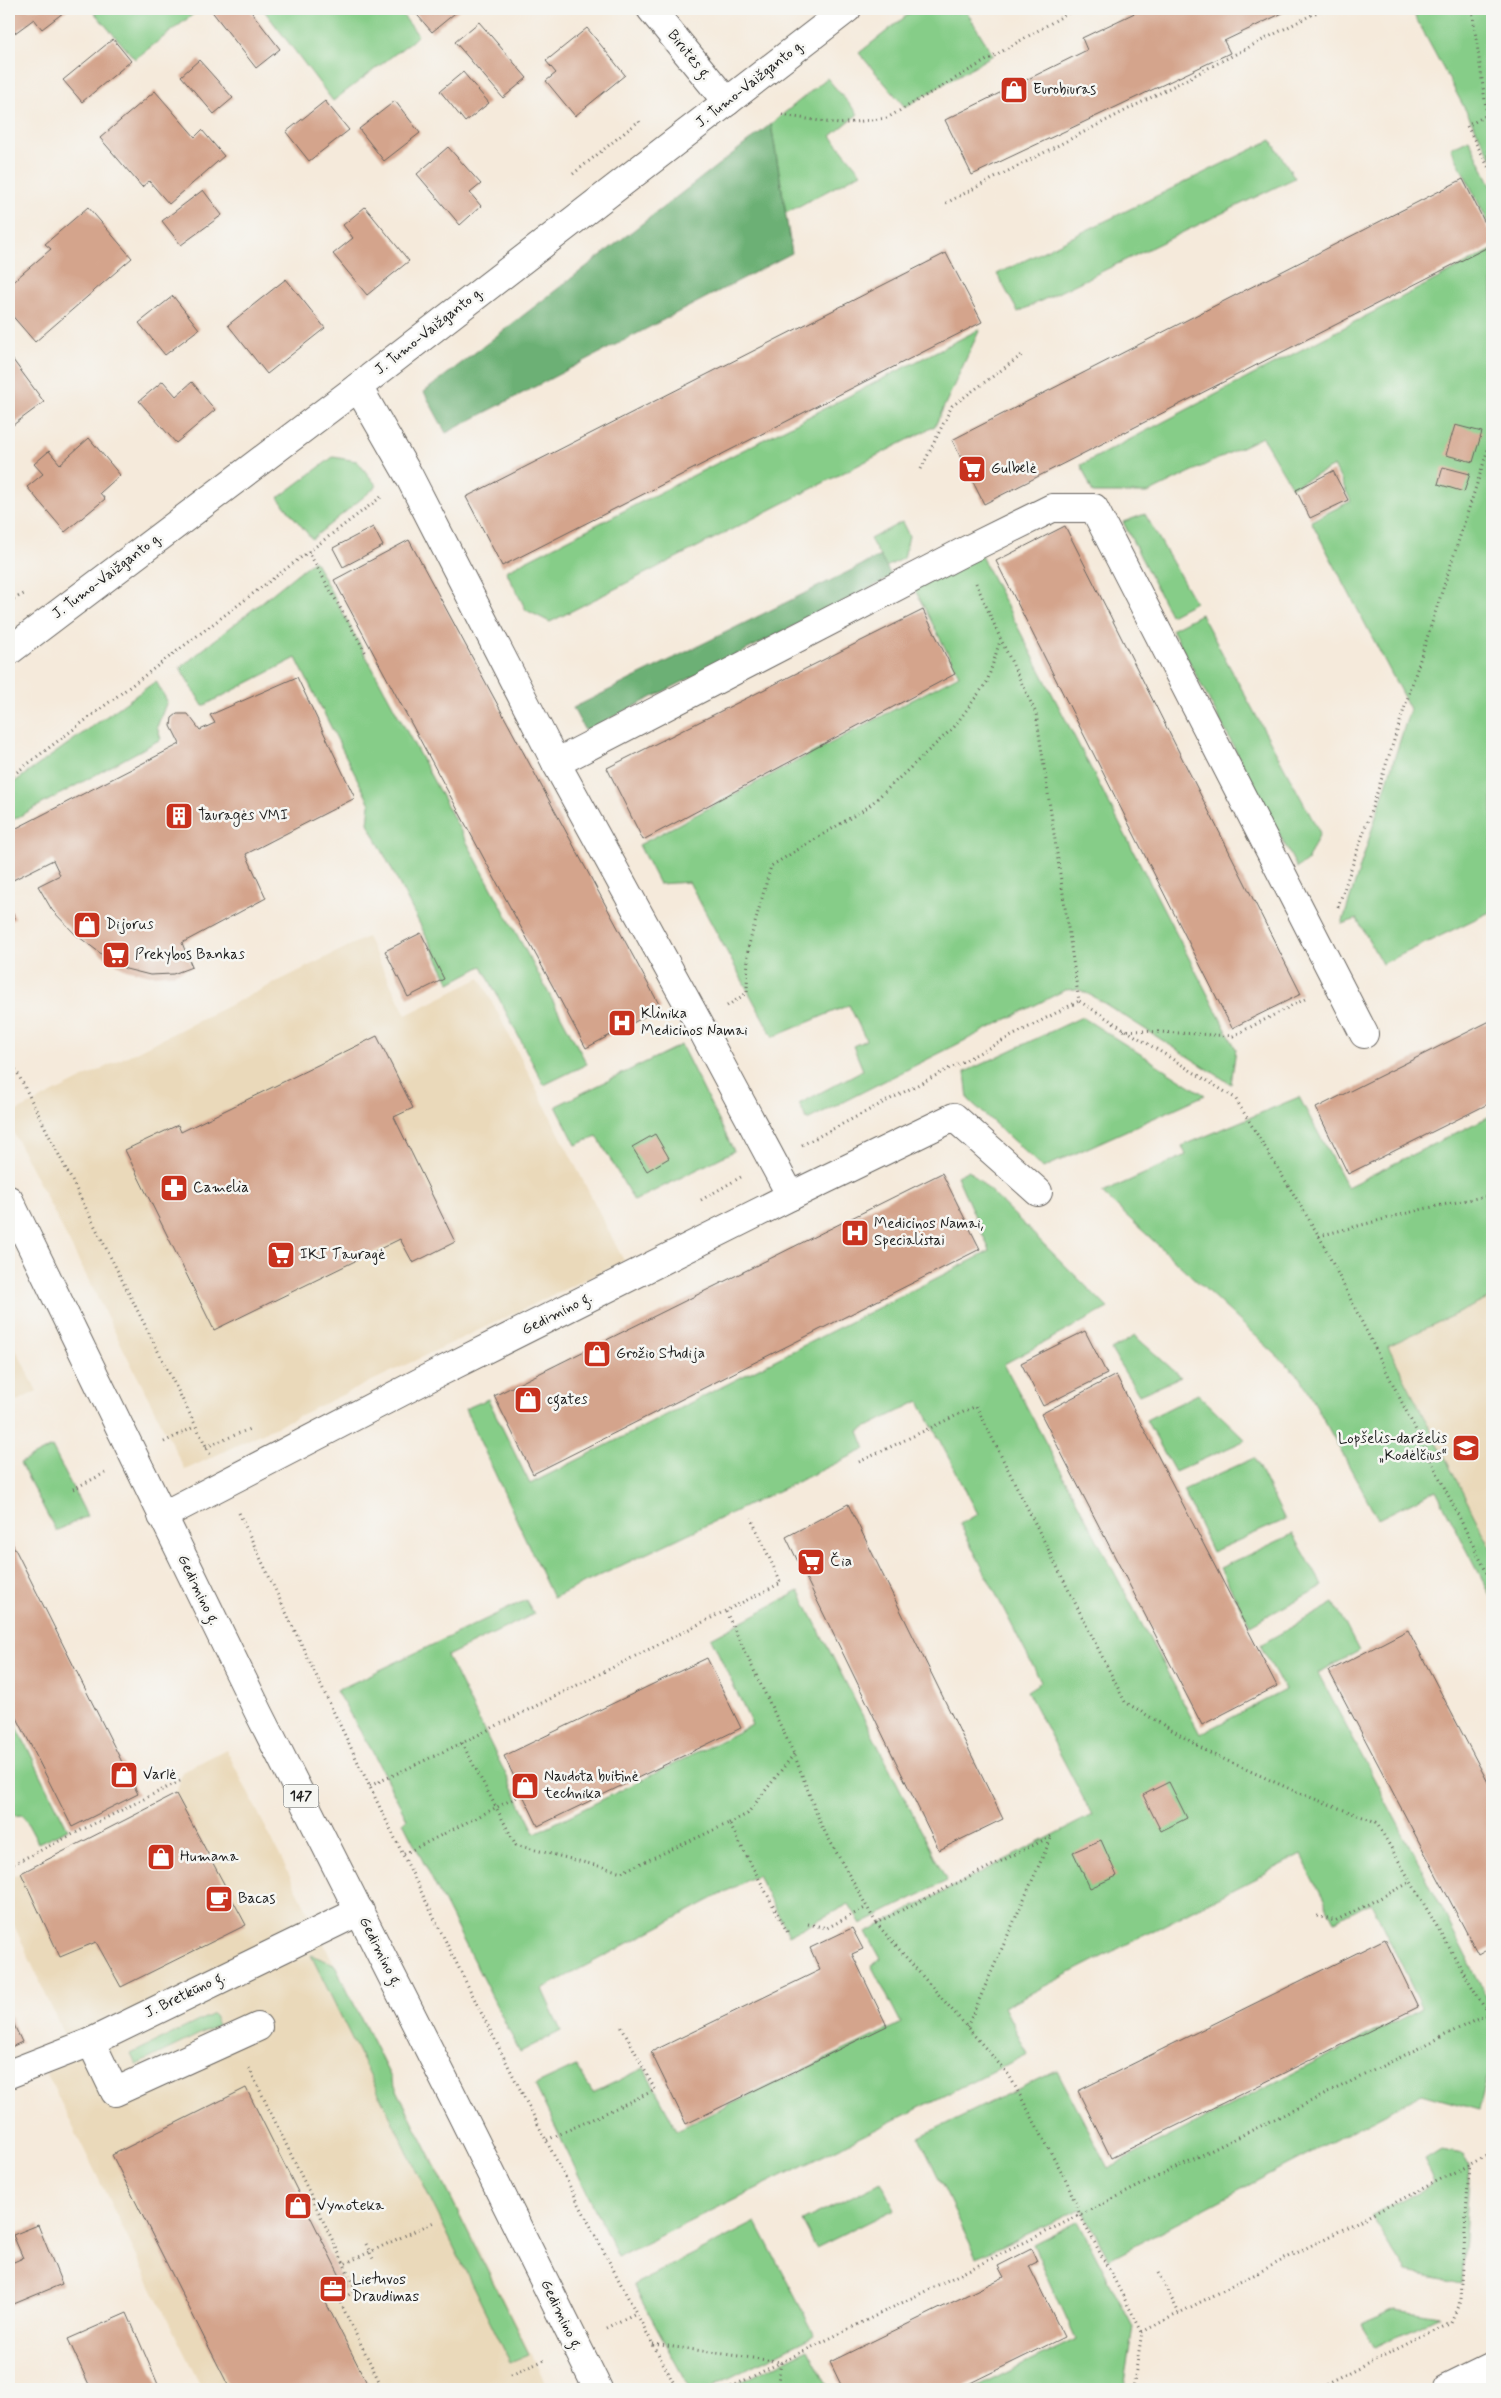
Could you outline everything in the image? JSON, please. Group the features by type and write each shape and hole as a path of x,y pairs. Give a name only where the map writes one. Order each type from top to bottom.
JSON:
{"street":[{"name":"Birutės g.","path":"651,9 726,102"},
{"name":"J. Tumo-Vaižganto g.","path":"9,651 358,387 847,9"},
{"path":"358,387 409,476 556,763 699,1024 790,1196"},
{"path":"556,763 963,552 1052,508 1094,508 1364,1034"},
{"name":"Gedimino g.","path":"162,1516 790,1196 954,1117 1038,1192"},
{"name":"Gedimino g.","path":"9,1200 162,1516 598,2389"},
{"name":"J. Bretkūno g.","path":"9,2074 91,2042 360,1911"},
{"path":"91,2042 115,2092 246,2032"},
{"path":"1447,2389 1492,2367"}],"path":[{"path":"782,115 839,124 887,118 1076,9"},
{"path":"946,203 1323,9"},
{"path":"1472,9 1487,115 1491,172"},
{"path":"1487,115 1467,126 1491,172"},
{"path":"921,469 952,406 1022,355"},
{"path":"1123,1030 1233,1036 1307,1000 1378,790 1492,438"},
{"path":"9,778 409,476"},
{"path":"308,551 367,655"},
{"path":"963,552 1000,640 1036,713 1079,1001 1235,1098 1319,1236 1492,1583"},
{"path":"699,1024 747,993 748,948 771,866 868,807 954,727 987,682 1000,640"},
{"path":"9,1056 225,1484 326,1697 547,2140 677,2389"},
{"path":"1319,1236 1492,1195"},
{"path":"859,1462 976,1406 1125,1702 1210,1753 1299,1793 1376,1822 1488,2014"},
{"path":"370,1786 462,1743 781,1583 751,1518"},
{"path":"726,1612 794,1754 821,1825 876,1923 1009,2075 1067,2182 1080,2215 1142,2332 1133,2389"},
{"path":"462,1743 516,1845 622,1872 747,1814 794,1754"},
{"path":"9,1866 182,1780"},
{"path":"404,1854 517,1797"},
{"path":"729,1823 789,1935"},
{"path":"876,1923 1052,1836 967,2027"},
{"path":"1317,1916 1335,1921 1411,1882"},
{"path":"808,1924 827,1928 867,1907"},
{"path":"726,2389 1492,2012"},
{"path":"547,2140 655,2090 620,2023"},
{"path":"246,2032 356,2291 339,2300 383,2389"},
{"path":"1142,2332 1492,2153"},
{"path":"1317,2389 1451,2322 1461,2299 1470,2165"},
{"path":"344,2264 436,2221"},
{"path":"366,2244 374,2262"},
{"path":"1158,2273 1180,2313"},
{"path":"653,2344 782,2362"},
{"path":"778,2389 782,2362"}],"shaded area":[{"path":"367,937 406,1015 480,978 624,1261 185,1470 9,1124 9,1115"},
{"name":"Lopšelis-darželis „Kodėlčius“","path":"1492,1297 1492,1550 1387,1346"},
{"path":"9,1336 37,1391 9,1405"},
{"path":"226,1749 545,2382 545,2389 202,2389 35,2050 64,2035 9,1914 9,1878 176,1794 182,1772"}],"green space":[{"path":"91,9 200,9 135,59"},
{"path":"263,9 398,9 418,35 333,101"},
{"path":"915,9 965,9 993,55 905,107 859,53"},
{"path":"1411,9 1492,9 1492,159"},
{"path":"827,78 858,114 831,136 861,173 786,213 771,124"},
{"path":"771,124 792,253 446,433 424,392"},
{"path":"1469,139 1492,187 1492,230 1451,148"},
{"path":"1271,140 1295,178 1018,312 997,274"},
{"path":"1492,250 1492,911 1382,964 1357,919 1342,924 1410,709 1311,521 1351,501 1334,466 1292,487 1262,437 1148,493 1093,493 1081,465"},
{"path":"980,329 935,426 550,622 526,610 506,571"},
{"path":"333,457 357,461 377,486 312,539 278,498"},
{"path":"1145,514 1195,602 1170,615 1123,522"},
{"path":"902,522 909,536 904,558 886,567 870,539"},
{"path":"880,556 892,577 585,731 573,708"},
{"path":"981,556 1236,1049 1231,1084 1096,998 1078,989 1065,990 807,1120 799,1104 863,1070 853,1046 866,1040 849,1005 773,1037 689,882 659,884 639,845 959,675 914,588"},
{"path":"314,560 587,1064 544,1085 482,966 450,983 368,823 370,804 296,658 203,706 180,668"},
{"path":"1201,614 1320,833 1307,861 1297,868 1172,629"},
{"path":"156,681 167,701 157,727 161,739 9,822 9,786"},
{"path":"1082,1017 1205,1095 1043,1168 968,1099 965,1072"},
{"path":"681,1045 734,1151 634,1201 597,1136 576,1145 556,1106"},
{"path":"1299,1097 1347,1187 1492,1115 1492,1297 1388,1346 1492,1550 1492,1598 1436,1490 1378,1519 1301,1378 1102,1193 1186,1155 1182,1146"},
{"path":"969,1170 1108,1308 1004,1364 1200,1734 1285,1690 1260,1645 1334,1603 1359,1651 1318,1673 1425,1875 1492,2008 1492,2074 1487,2078 1479,2110 1422,2094 1109,2259 1082,2208 977,2258 919,2137 1057,2070 1108,2168 1422,2008 1371,1902 1335,1921 1301,1855 1004,2007 1028,2054 618,2257 535,2085 576,2066 593,2093 644,2068 677,2130 901,2023 871,1965 881,1959 866,1932 1092,1815 1027,1691 1041,1682 960,1524 978,1514 919,1401 859,1431 866,1449 553,1598 465,1409 488,1399 530,1484 990,1251 957,1176"},
{"path":"1135,1336 1181,1377 1139,1395 1111,1350"},
{"path":"1198,1394 1246,1440 1175,1472 1146,1420"},
{"path":"52,1447 87,1516 56,1531 20,1463"},
{"path":"1254,1458 1285,1520 1212,1552 1183,1490"},
{"path":"1293,1534 1323,1586 1250,1625 1220,1568"},
{"path":"799,1591 947,1881 861,1924 849,1904 789,1935 757,1875 542,1989 561,2031 520,2052 403,1822 407,1819 371,1749 336,1691 526,1600 534,1614 447,1656 535,1833 752,1725 711,1638"},
{"path":"9,1711 68,1829 38,1843 23,1815 9,1816"},
{"path":"311,1955 334,1964 529,2354 510,2362"},
{"path":"213,2014 218,2025 136,2065 131,2054"},
{"path":"1440,2149 1464,2153 1470,2165 1462,2283 1407,2272 1371,2216 1435,2182 1424,2159"},
{"path":"881,2182 895,2209 816,2248 802,2221"},
{"path":"1078,2221 1133,2327 1123,2389 973,2389 1076,2339 1033,2244"},
{"path":"756,2222 815,2335 707,2389 690,2389 633,2285"},
{"path":"1396,2309 1440,2316 1375,2347 1361,2324"},
{"path":"808,2349 829,2389 727,2389"}],"building":[{"path":"9,9 68,9 42,29 34,19 15,33 9,24"},
{"path":"210,9 249,9 280,49 256,68"},
{"path":"412,9 460,9 432,32"},
{"path":"1143,9 1291,9 1224,41 1230,53 972,175 945,120 1087,50 1082,38"},
{"path":"479,22 527,78 503,98 455,42"},
{"path":"587,28 625,75 575,116 546,81 556,73 546,61"},
{"path":"113,39 131,61 82,102 63,80"},
{"path":"199,60 233,98 214,114 181,76"},
{"path":"463,72 489,103 465,122 440,91"},
{"path":"155,91 195,137 202,130 224,156 169,204 149,181 142,187 100,138"},
{"path":"325,101 349,130 309,161 286,132"},
{"path":"395,101 420,133 384,161 359,129"},
{"path":"448,147 481,184 470,193 481,206 460,225 417,174"},
{"path":"1463,179 1492,237 1492,245 984,504 952,440"},
{"path":"203,190 222,215 181,245 162,221"},
{"path":"88,207 132,258 35,342 9,312 9,285 51,249 45,244"},
{"path":"365,207 409,261 367,295 333,254 353,238 343,225"},
{"path":"946,253 982,322 502,566 466,497"},
{"path":"286,279 325,328 267,374 228,325"},
{"path":"173,296 199,329 165,355 139,323"},
{"path":"13,360 44,402 9,428 9,362"},
{"path":"163,381 176,396 192,382 215,410 176,443 139,401"},
{"path":"1455,425 1482,432 1473,462 1446,455"},
{"path":"89,438 120,475 100,493 105,499 65,532 27,487 43,474 34,464 49,451 60,464"},
{"path":"1443,467 1470,474 1464,492 1438,484"},
{"path":"1333,471 1348,500 1310,518 1296,490"},
{"path":"1065,526 1301,994 1232,1028 996,561"},
{"path":"373,527 383,546 343,567 333,548"},
{"path":"409,540 661,1008 586,1048 334,580"},
{"path":"923,610 955,674 643,840 607,768"},
{"name":"Tauragės VMI","path":"297,677 355,798 246,854 266,898 182,943 192,967 173,974 150,975 126,969 108,959 75,934 52,910 38,886 60,875 53,860 13,880 9,873 9,832 180,744 171,726 172,718 177,714 188,714 200,730 215,723 210,715"},
{"path":"9,907 15,918 9,922"},
{"path":"421,933 444,979 408,997 385,951"},
{"path":"1492,1020 1492,1102 1348,1174 1316,1108"},
{"path":"377,1036 413,1108 394,1117 455,1242 413,1263 400,1239 214,1330 125,1150 178,1125 181,1132"},
{"path":"655,1134 669,1158 647,1171 632,1147"},
{"path":"942,1173 980,1249 533,1474 494,1396"},
{"path":"1085,1331 1107,1374 1043,1406 1021,1363"},
{"path":"1116,1375 1277,1686 1202,1725 1041,1414"},
{"path":"848,1504 1003,1819 939,1850 786,1537"},
{"path":"9,1537 138,1794 72,1827 9,1702"},
{"path":"1408,1630 1492,1790 1492,1946 1478,1954 1329,1671"},
{"path":"707,1658 741,1728 538,1826 504,1756"},
{"path":"1169,1782 1187,1818 1161,1831 1143,1795"},
{"path":"176,1794 246,1925 121,1987 96,1942 60,1957 21,1873"},
{"path":"1101,1840 1117,1876 1090,1888 1073,1852"},
{"path":"852,1928 863,1949 852,1954 887,2026 686,2124 651,2052 820,1970 810,1948"},
{"path":"1385,1939 1418,2007 1111,2158 1078,2091"},
{"path":"9,2014 22,2042 9,2048"},
{"path":"246,2088 346,2288 324,2299 370,2389 230,2389 112,2155"},
{"path":"38,2225 62,2284 9,2306 9,2264 23,2258 13,2235"},
{"path":"1031,2249 1037,2262 1029,2266 1064,2337 958,2389 843,2389 830,2362 1004,2277 998,2266"},
{"path":"127,2313 160,2389 91,2389 68,2339"}],"place":[{"name":"Eurobiuras","path":"1014,90"},
{"name":"Gulbelė","path":"972,469"},
{"name":"Tauragės VMI","path":"179,816"},
{"name":"Dijorus","path":"87,925"},
{"name":"Prekybos Bankas","path":"116,955"},
{"name":"Klinika Medicinos Namai","path":"622,1023"},
{"name":"Camelia","path":"174,1188"},
{"name":"Medicinos Namai, Specialistai","path":"855,1233"},
{"name":"IKI Tauragė","path":"281,1255"},
{"name":"Grožio Studija","path":"597,1354"},
{"name":"cgates","path":"528,1400"},
{"name":"Lopšelis-darželis „Kodėlčius“","path":"1466,1448"},
{"name":"Čia","path":"811,1562"},
{"name":"Varlė","path":"124,1775"},
{"name":"Naudota buitinė technika","path":"525,1786"},
{"name":"Humana","path":"161,1857"},
{"name":"Bacas","path":"219,1899"},
{"name":"Vynoteka","path":"298,2206"},
{"name":"Lietuvos Draudimas","path":"333,2289"}]}
